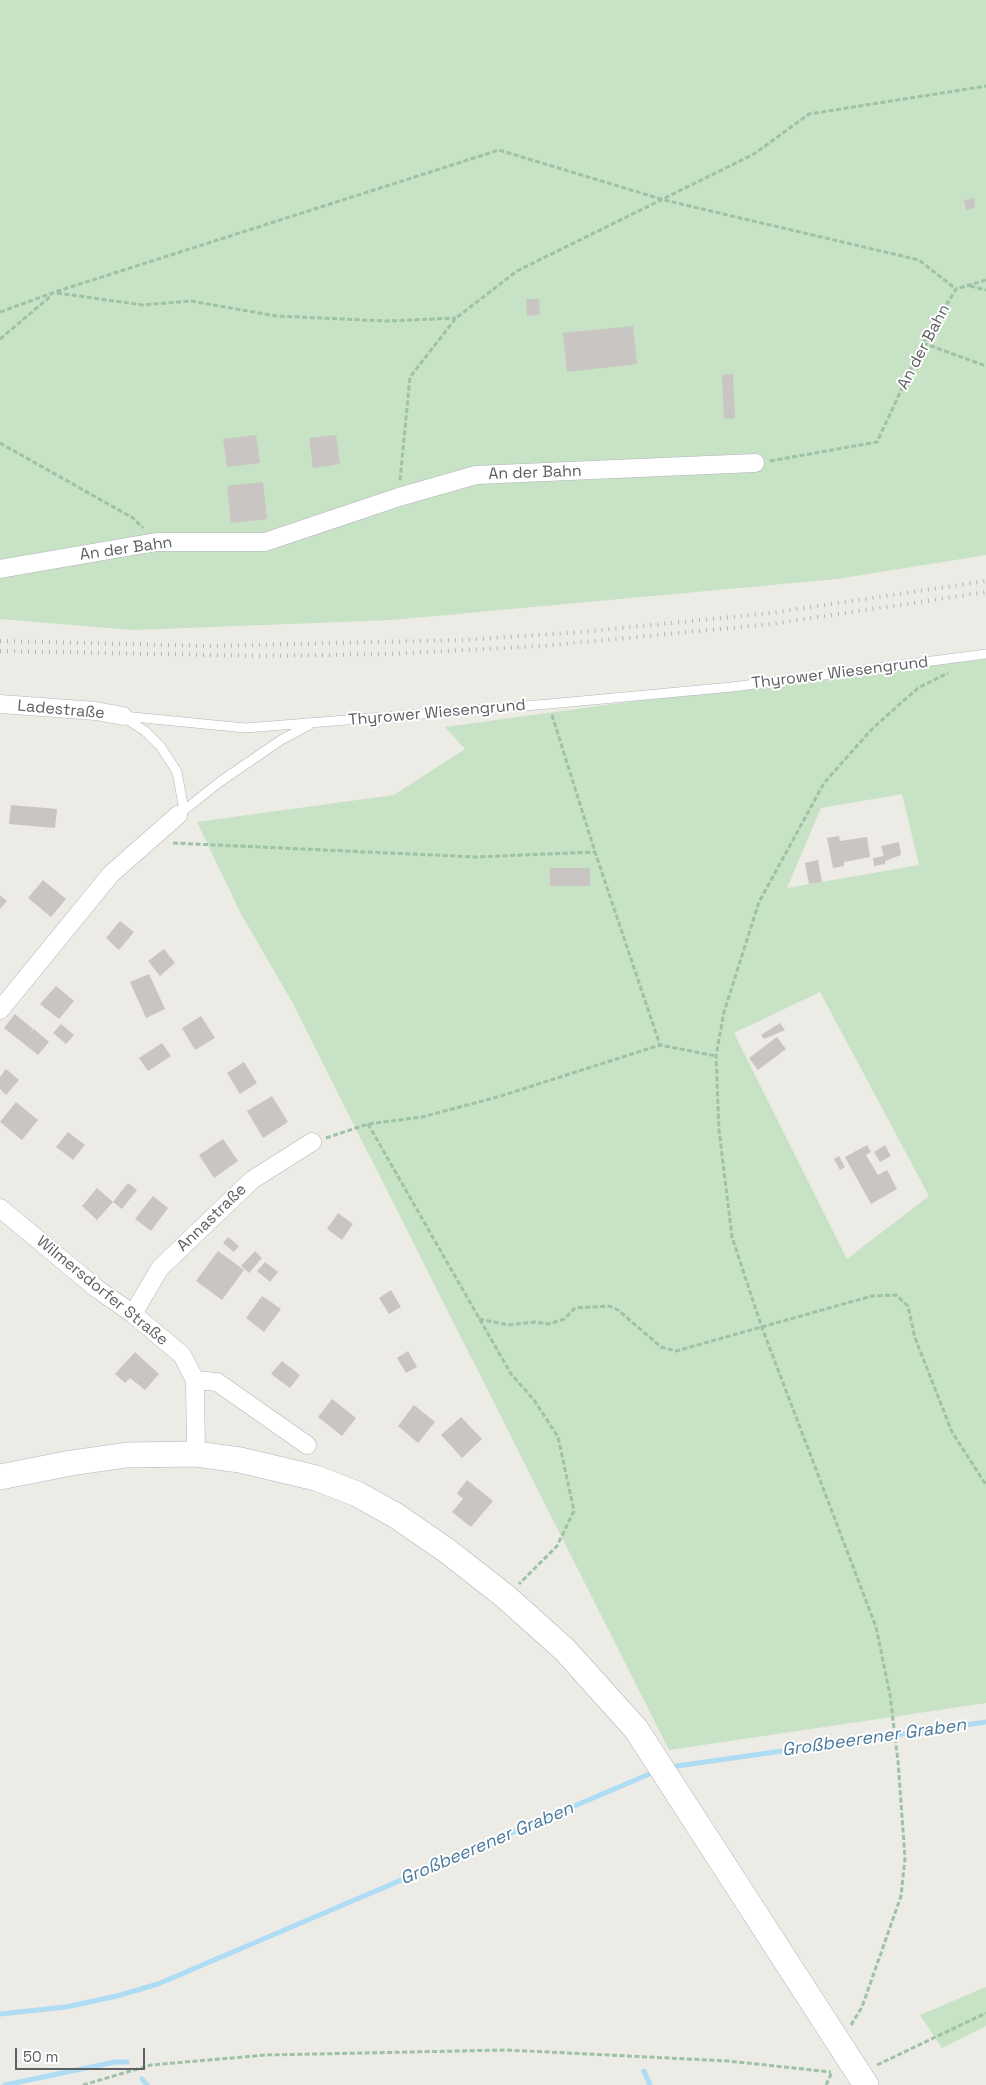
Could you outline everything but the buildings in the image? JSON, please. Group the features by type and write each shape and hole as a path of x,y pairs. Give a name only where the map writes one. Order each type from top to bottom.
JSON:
{"main road":[{"path":"0,1477 96,1459 143,1454 196,1454 240,1460 316,1478 357,1494 439,1545 506,1597 587,1674 622,1712 644,1741 862,2079"}],"street":[{"name":"An der Bahn","path":"0,569 156,542 265,542 399,497 476,475 755,463"},
{"name":"Ladestraße","path":"0,704 96,711 123,716"},
{"name":"Thyrower Wiesengrund","path":"0,1010 111,874 181,812"},
{"name":"Annastraße","path":"133,1314 160,1268 252,1180 312,1142"},
{"name":"Wilmersdorfer Straße","path":"0,1208 96,1288 133,1314 182,1355 195,1380 196,1454"},
{"path":"195,1380 217,1382 307,1445"}],"lane":[{"name":"Thyrower Wiesengrund","path":"181,812 221,781 281,740 312,724 732,687 983,655"},
{"path":"123,716 245,728 312,724"},
{"path":"123,716 146,731 161,746 177,772 181,812"}],"path":[{"path":"399,497 410,377 456,318 517,270 664,200 754,154 809,114 986,86"},
{"path":"0,312 55,292 498,150 664,200 919,260 956,289"},
{"name":"An der Bahn","path":"755,463 877,442 923,343 956,289 986,280"},
{"path":"968,285 986,290"},
{"path":"0,339 55,292 143,305 191,301 276,316 386,321 456,318"},
{"path":"923,343 986,366"},
{"path":"0,443 134,518 156,542"},
{"path":"840,2045 862,2007 901,1896 904,1858 898,1761 891,1703 876,1627 761,1325 732,1237 719,1130 716,1056 724,1012 759,902 824,783 872,729 918,688 983,655"},
{"path":"549,704 595,852 660,1045"},
{"path":"148,841 476,856 595,852"},
{"path":"312,1142 368,1124 422,1117 501,1096 660,1045 716,1056"},
{"path":"368,1124 511,1374 534,1400 558,1437 574,1511 557,1546 506,1597"},
{"path":"479,1319 508,1325 535,1322 549,1324 564,1318 575,1308 609,1306 618,1310 661,1346 676,1350 761,1325 813,1314 872,1296 896,1294 908,1306 915,1338 952,1432 986,1485"},
{"path":"862,2079 986,2013"},
{"path":"83,2085 151,2065 266,2056 507,2050 728,2061 831,2072 826,2085"}],"green space":[{"path":"0,0 986,0 986,555 837,579 392,620 134,630 0,619"},
{"path":"986,653 986,1703 669,1750 292,1002 240,912 197,822 394,795 465,749 445,727","holes":["902,794 919,865 787,888 821,808","820,992 929,1196 847,1259 734,1033"]},
{"path":"986,1987 986,2026 942,2048 920,2015"}],"waterway":[{"name":"Großbeerener Graben","path":"670,1767 986,1722"},
{"name":"Großbeerener Graben","path":"0,2014 66,2007 117,1996 158,1984 654,1772"},
{"path":"5,2085 115,2062 127,2062"},
{"path":"644,2071 650,2085"},
{"path":"142,2079 147,2085"}],"railway":[{"path":"0,641 208,646 464,640 582,632 771,613 986,581"},
{"path":"0,651 263,656 388,654 542,646 772,624 986,592"}]}
